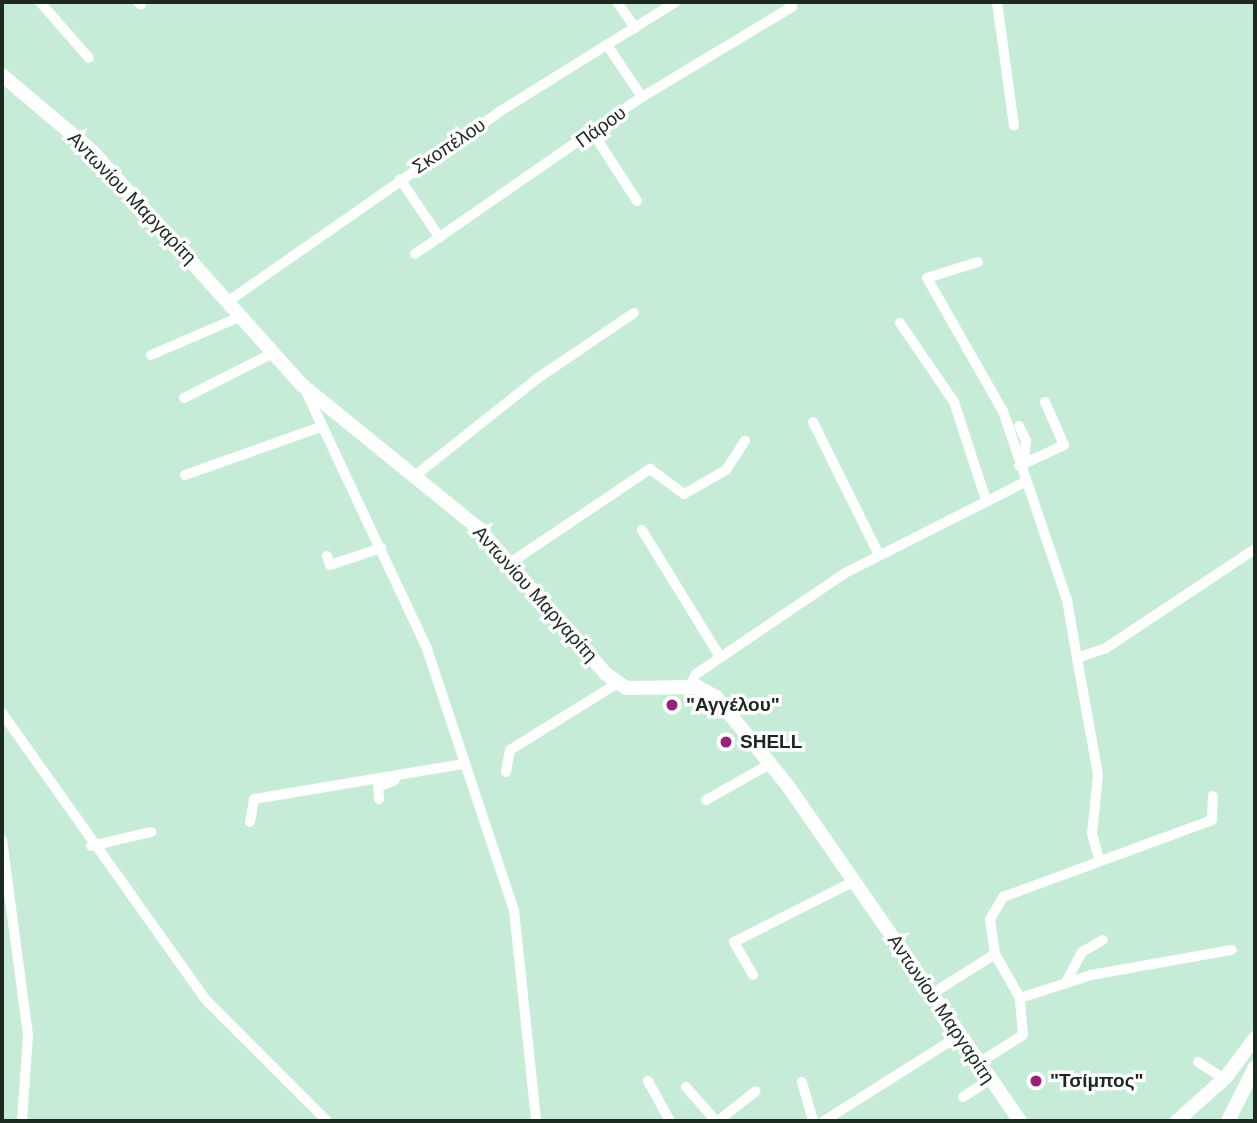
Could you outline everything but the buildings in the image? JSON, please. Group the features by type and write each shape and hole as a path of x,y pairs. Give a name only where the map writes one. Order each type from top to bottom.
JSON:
{"street":[{"path":"40,2 89,58"},
{"path":"617,2 635,28"},
{"name":"Σκοπέλου","path":"230,300 400,179 676,2"},
{"path":"997,2 1014,126"},
{"name":"Πάρου","path":"415,254 642,97 790,4"},
{"path":"607,46 642,97"},
{"name":"Αντωνίου Μαργαρίτη","path":"2,75 92,151 230,300 302,385 416,475 510,563 618,683"},
{"path":"593,133 637,201"},
{"path":"400,179 440,238"},
{"path":"978,262 927,278 990,382 1022,465"},
{"path":"416,475 553,366 634,313"},
{"path":"151,355 242,316"},
{"path":"900,323 954,401 986,500"},
{"path":"184,398 273,353"},
{"path":"302,385 318,428 381,548 427,649 519,928 536,1121"},
{"path":"1022,465 1064,445 1045,402"},
{"path":"814,422 878,554"},
{"path":"1019,426 1026,441 1022,465 1023,483 1064,588 1098,775 1092,834 1099,858"},
{"path":"186,475 318,428"},
{"path":"510,563 650,469 684,494 726,470 745,441"},
{"path":"506,772 510,750 618,683 638,689 690,686 720,657 878,554 1023,483"},
{"path":"642,530 720,657"},
{"path":"327,556 330,565 381,548"},
{"path":"1077,659 1106,648 1255,549"},
{"name":"Αντωνίου Μαργαρίτη","path":"690,686 716,697 770,764 854,881 957,1037 1020,1121"},
{"path":"2,713 91,846 207,1001 327,1121"},
{"path":"706,800 770,764"},
{"path":"379,799 378,786 386,781 465,767"},
{"path":"250,822 254,799 465,767"},
{"path":"977,1064 1021,1039 1020,998 995,954 990,919 1003,897 1099,858 1212,820 1213,796"},
{"path":"91,846 151,832"},
{"path":"2,840 28,1035 22,1121"},
{"path":"753,975 734,942 854,881"},
{"path":"1066,982 1082,952 1103,940"},
{"path":"1020,998 1066,982 1232,950"},
{"path":"930,995 995,954"},
{"path":"824,1121 957,1037"},
{"path":"1177,1121 1224,1079 1255,1038"},
{"path":"1198,1062 1224,1079"},
{"path":"1228,1121 1255,1068"},
{"path":"963,1097 989,1080"},
{"path":"648,1081 670,1121"},
{"path":"802,1083 813,1121"},
{"path":"686,1087 717,1121 755,1091"}],"place":[{"name":"\"Αγγέλου\"","path":"672,705"},
{"name":"SHELL","path":"726,742"},
{"name":"\"Τσίμπος\"","path":"1036,1081"}]}
